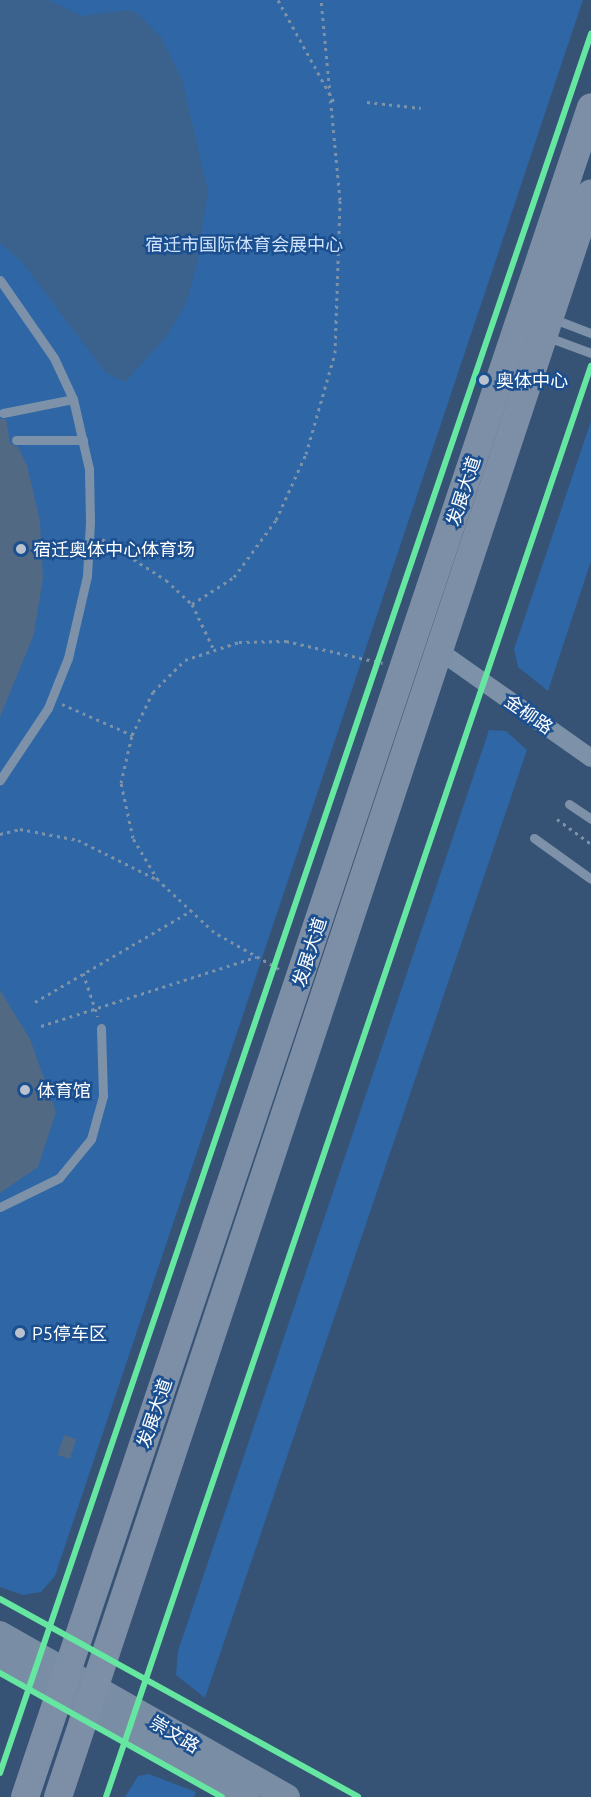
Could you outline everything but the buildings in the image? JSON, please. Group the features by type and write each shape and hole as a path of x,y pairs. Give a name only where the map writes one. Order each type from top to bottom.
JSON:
{"main road":[{"name":"发展大道","path":"58,1797 438,650 533,322 591,107"},
{"name":"发展大道","path":"25,1797 403,671 533,322 591,193"}],"street":[{"name":"金柳路","path":"438,650 591,758"},
{"name":"崇文路","path":"0,1634 63,1682"},
{"name":"崇文路","path":"0,1660 63,1682 287,1797"},
{"name":"崇文路","path":"91,1696 246,1797"}],"lane":[{"path":"0,280 54,358 73,399 83,440 90,532 80,619 51,699 0,780"},
{"path":"533,322 591,333"},
{"path":"533,322 591,353"},
{"path":"3,413 73,399"},
{"path":"15,440 83,440"},
{"path":"569,804 591,819"},
{"path":"534,838 591,879"},
{"path":"0,1207 59,1178 91,1139 103,1096 101,1028"}],"path":[{"path":"278,0 335,104"},
{"path":"192,604 234,577 276,520 306,454 335,353 339,295 335,104 321,0"},
{"path":"367,102 422,108"},
{"path":"90,532 166,580 192,604 214,650"},
{"path":"300,976 273,967 256,957 190,911 158,880 133,838 121,783 132,735 153,692 185,660 239,642 286,641 374,659 403,671"},
{"path":"371,668 378,648"},
{"path":"51,699 132,735"},
{"path":"557,819 591,844"},
{"path":"0,834 20,829 78,840 158,880"},
{"path":"35,1002 190,911"},
{"path":"269,978 276,956"},
{"path":"41,1026 256,957"},
{"path":"83,973 101,1028"}],"green space":[{"name":"宿迁市国际体育会展中心","path":"0,0 583,0 55,1576 41,1592 23,1595 0,1587"},
{"path":"591,421 591,561 548,691 518,667 514,649"},
{"path":"489,730 506,731 527,750 205,1698 176,1675 178,1651"},
{"path":"149,1774 196,1792 194,1797 125,1797 138,1776"}],"shaded area":[{"path":"0,0 48,0 82,16 128,10 138,14 161,37 182,80 208,191 196,268 186,303 167,336 125,382 105,372 22,262 0,243"}],"cycle path":[{"path":"0,1773 591,34"},
{"path":"106,1797 591,366"},
{"path":"0,1599 358,1797"},
{"path":"0,1673 222,1797"}],"place":[{"name":"奥体中心","path":"484,380"},
{"name":"宿迁奥体中心体育场","path":"21,549"},
{"name":"体育馆","path":"25,1090"},
{"name":"P5停车区","path":"20,1333"}]}
